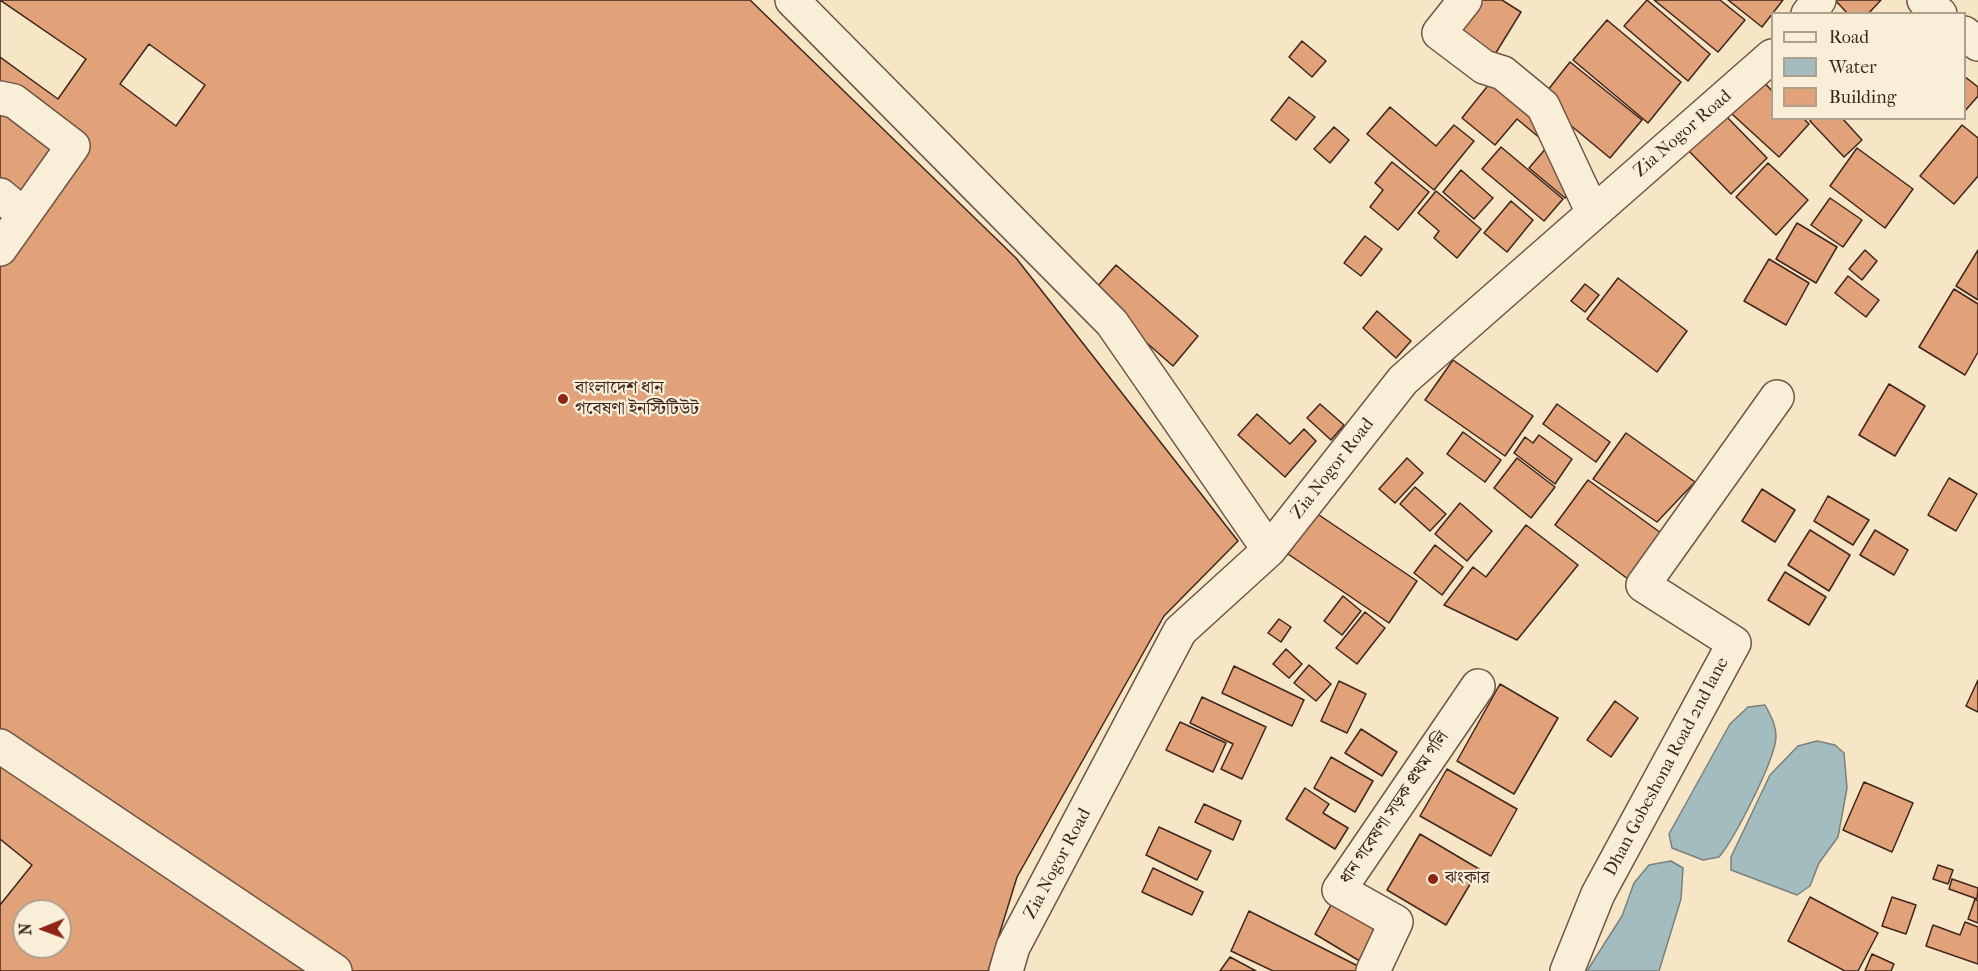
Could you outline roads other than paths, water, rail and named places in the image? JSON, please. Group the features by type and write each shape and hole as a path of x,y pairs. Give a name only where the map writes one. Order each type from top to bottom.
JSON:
{"street":[{"path":"792,0 1112,323 1269,550"},
{"path":"1465,0 1439,33 1484,67 1503,73 1543,106 1593,213"},
{"path":"1810,12 1819,0"},
{"path":"1923,0 1938,12"},
{"path":"1966,34 1978,44"},
{"name":"Zia Nogor Road","path":"1006,971 1013,947 1180,631 1269,550 1403,380 1771,58"},
{"path":"0,98 14,101 73,146 12,205 0,249"},
{"name":"Dhan Gobeshona Road 2nd lane","path":"1567,971 1598,894 1734,643 1643,585 1777,397"},
{"name":"ধান গবেষণা সড়ক প্রথম গলি","path":"1373,971 1396,922 1339,890 1478,686"},
{"path":"0,746 335,971"}],"water":[{"path":"1765,705 1775,728 1774,747 1762,780 1726,848 1719,857 1703,860 1672,848 1669,834 1730,724 1748,707"},
{"path":"1817,741 1835,745 1844,753 1847,788 1838,837 1819,863 1810,886 1797,895 1731,870 1731,857 1770,775 1798,746"},
{"path":"1671,861 1683,868 1681,899 1659,971 1587,971 1622,916 1634,883 1649,865"}],"place":[{"name":"বাংলাদেশ ধান গবেষণা ইনস্টিটিউট","path":"563,399"},
{"name":"ঝংকার","path":"1433,879"}]}
